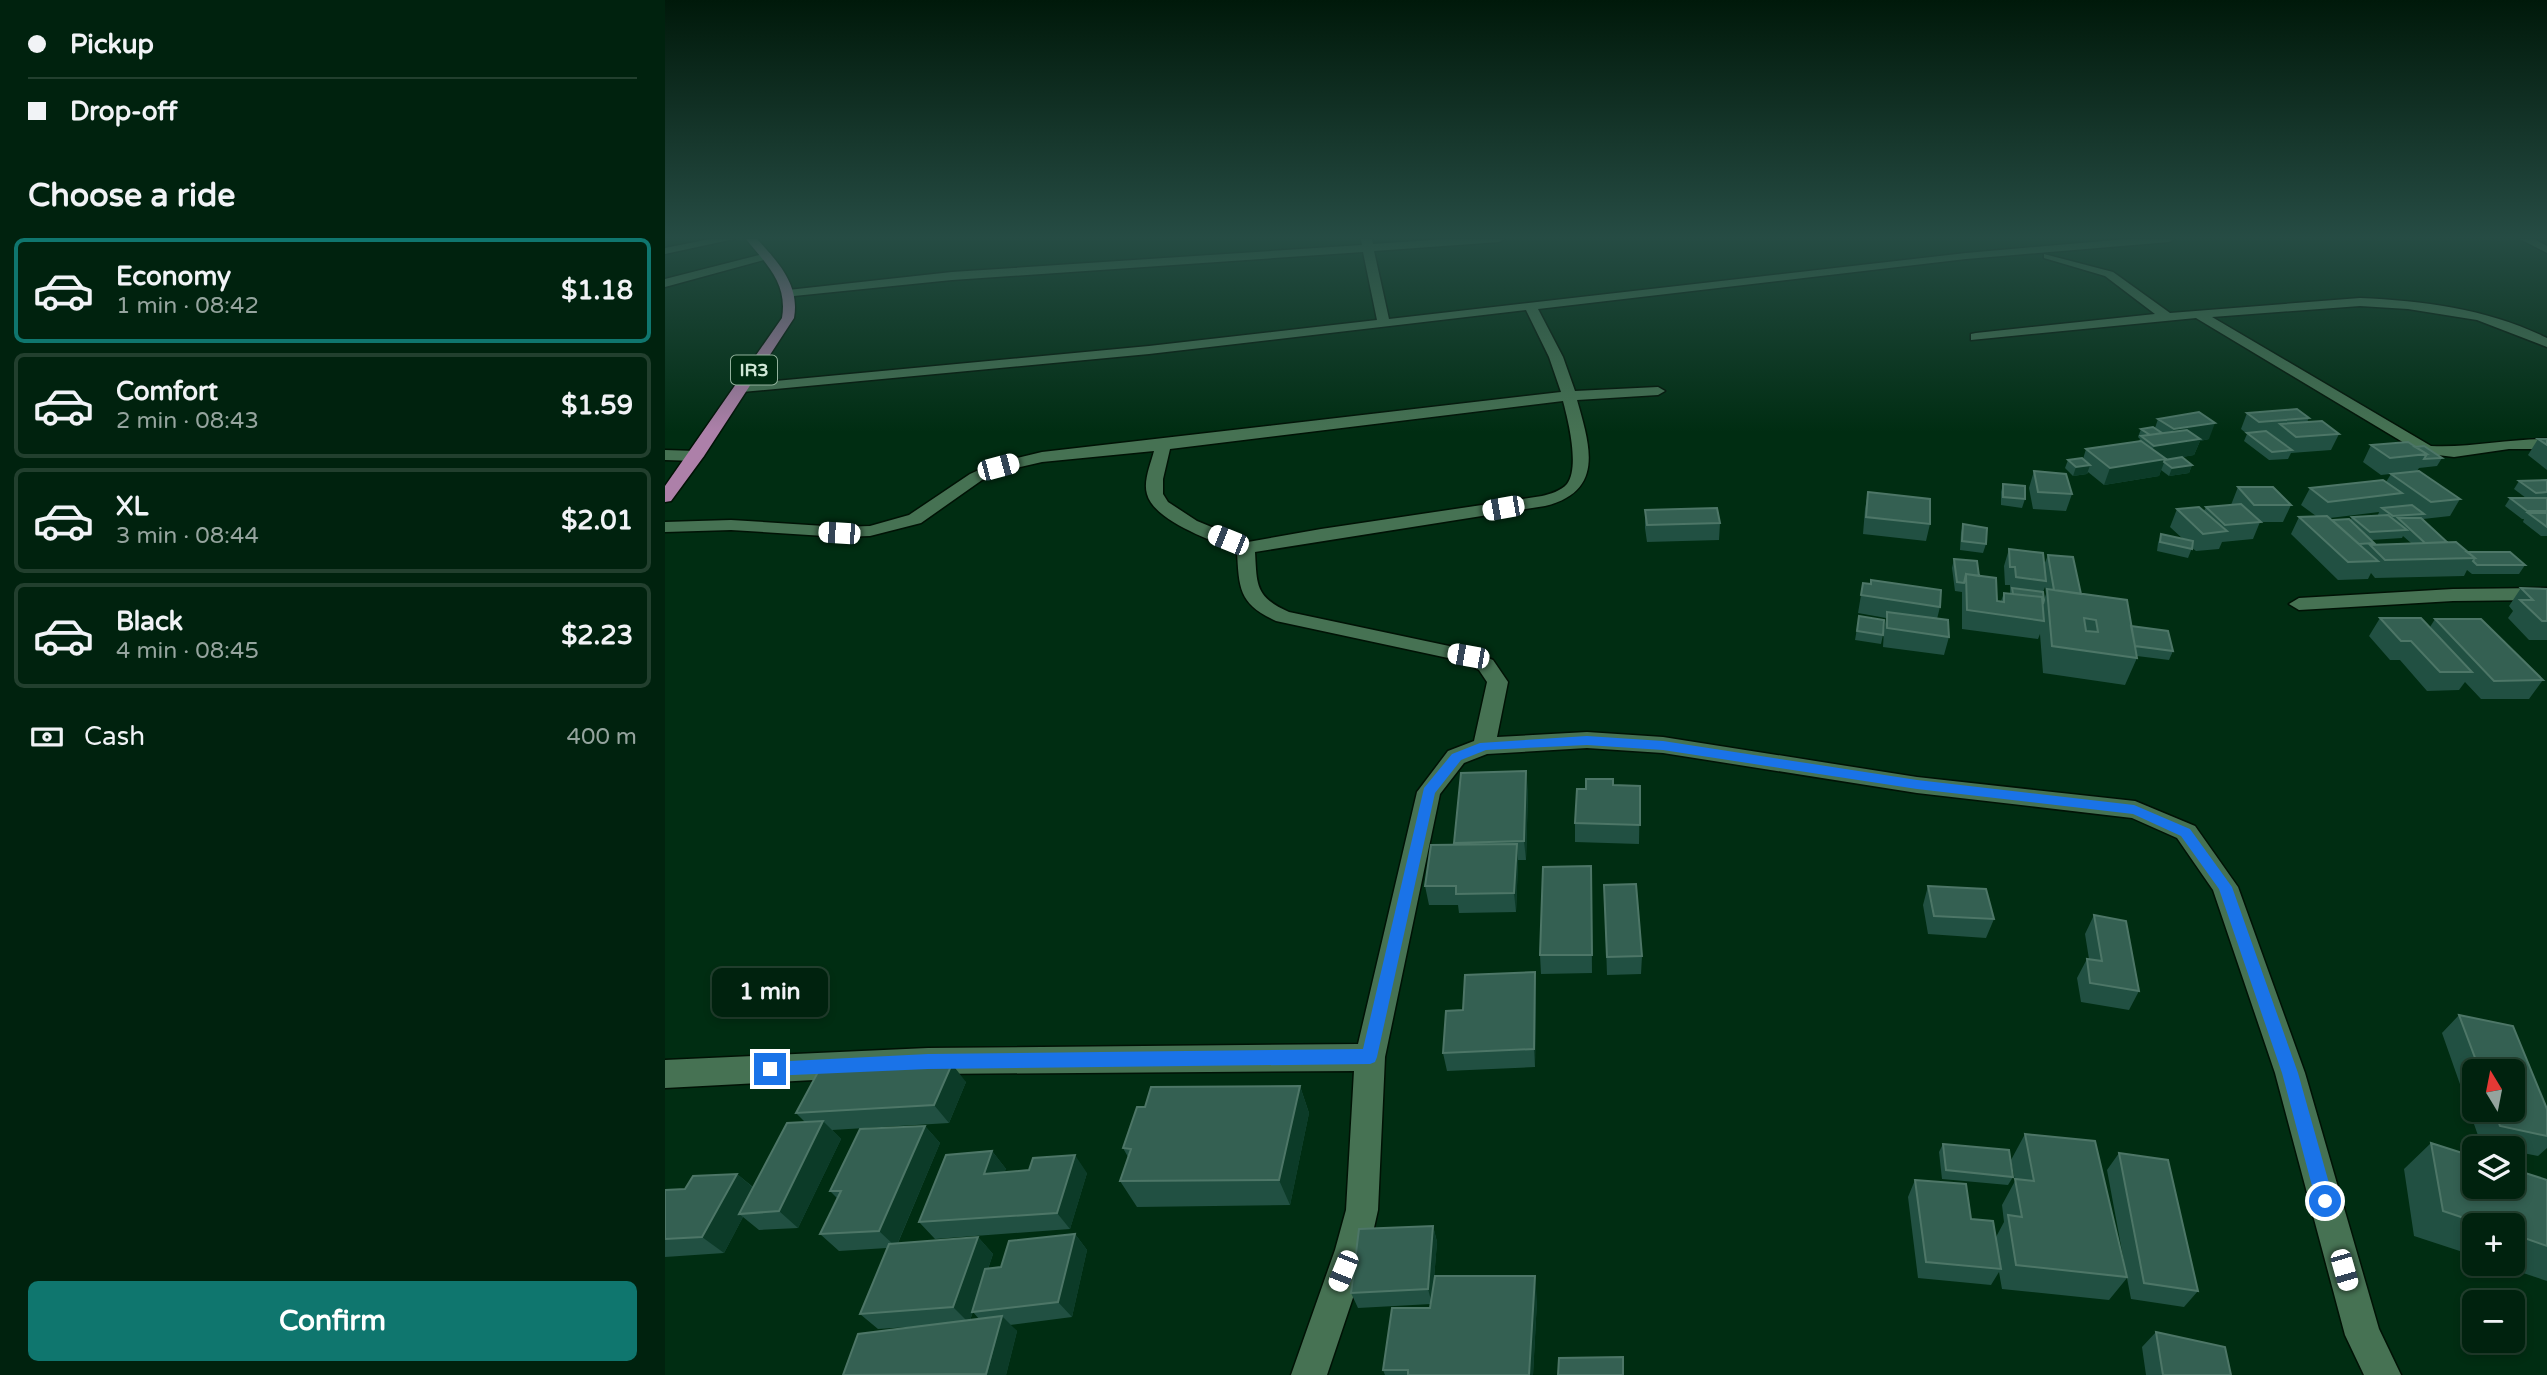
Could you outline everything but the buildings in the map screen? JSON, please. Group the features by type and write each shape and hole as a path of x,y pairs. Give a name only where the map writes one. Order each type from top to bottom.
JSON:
{"main road":[{"name":"IR3","path":"665,497 696,456 788,318 790,303"}],"street":[{"path":"1380,303 1384,323"},
{"path":"742,388 1149,350 1555,303"},
{"path":"2149,303 2166,316"},
{"path":"1976,337 2196,313 2326,303"},
{"path":"2394,303 2473,315 2508,325 2547,343"},
{"path":"1163,445 1155,479 1155,494 1162,505 1191,525 1246,548 1321,534 1545,501 1574,486 1581,460 1558,362 1530,306"},
{"path":"2196,313 2427,450 2454,452 2509,444 2547,444"},
{"path":"665,527 731,525 839,533 870,531 915,519 976,477 998,467 1042,457 1567,396 1658,391"},
{"path":"665,455 696,456"},
{"path":"1246,548 1249,592 1257,604 1268,610 1283,617 1468,656 1486,665 1498,682 1484,746"},
{"path":"2299,604 2453,595 2547,594"},
{"path":"1309,1375 1352,1250 1362,1210 1370,1057 1429,792 1456,757 1484,746 1587,740 1663,745 1917,785 2134,810 2186,832 2225,887 2290,1073 2363,1335 2383,1375"},
{"path":"665,1074 928,1061 1370,1057"}],"route":[{"path":"770,1069 928,1061 1370,1057 1429,792 1456,757 1484,746 1518,743 1587,740 1663,745 1731,758 1917,785 2134,810 2186,832 2225,887 2290,1073 2325,1201"}]}
